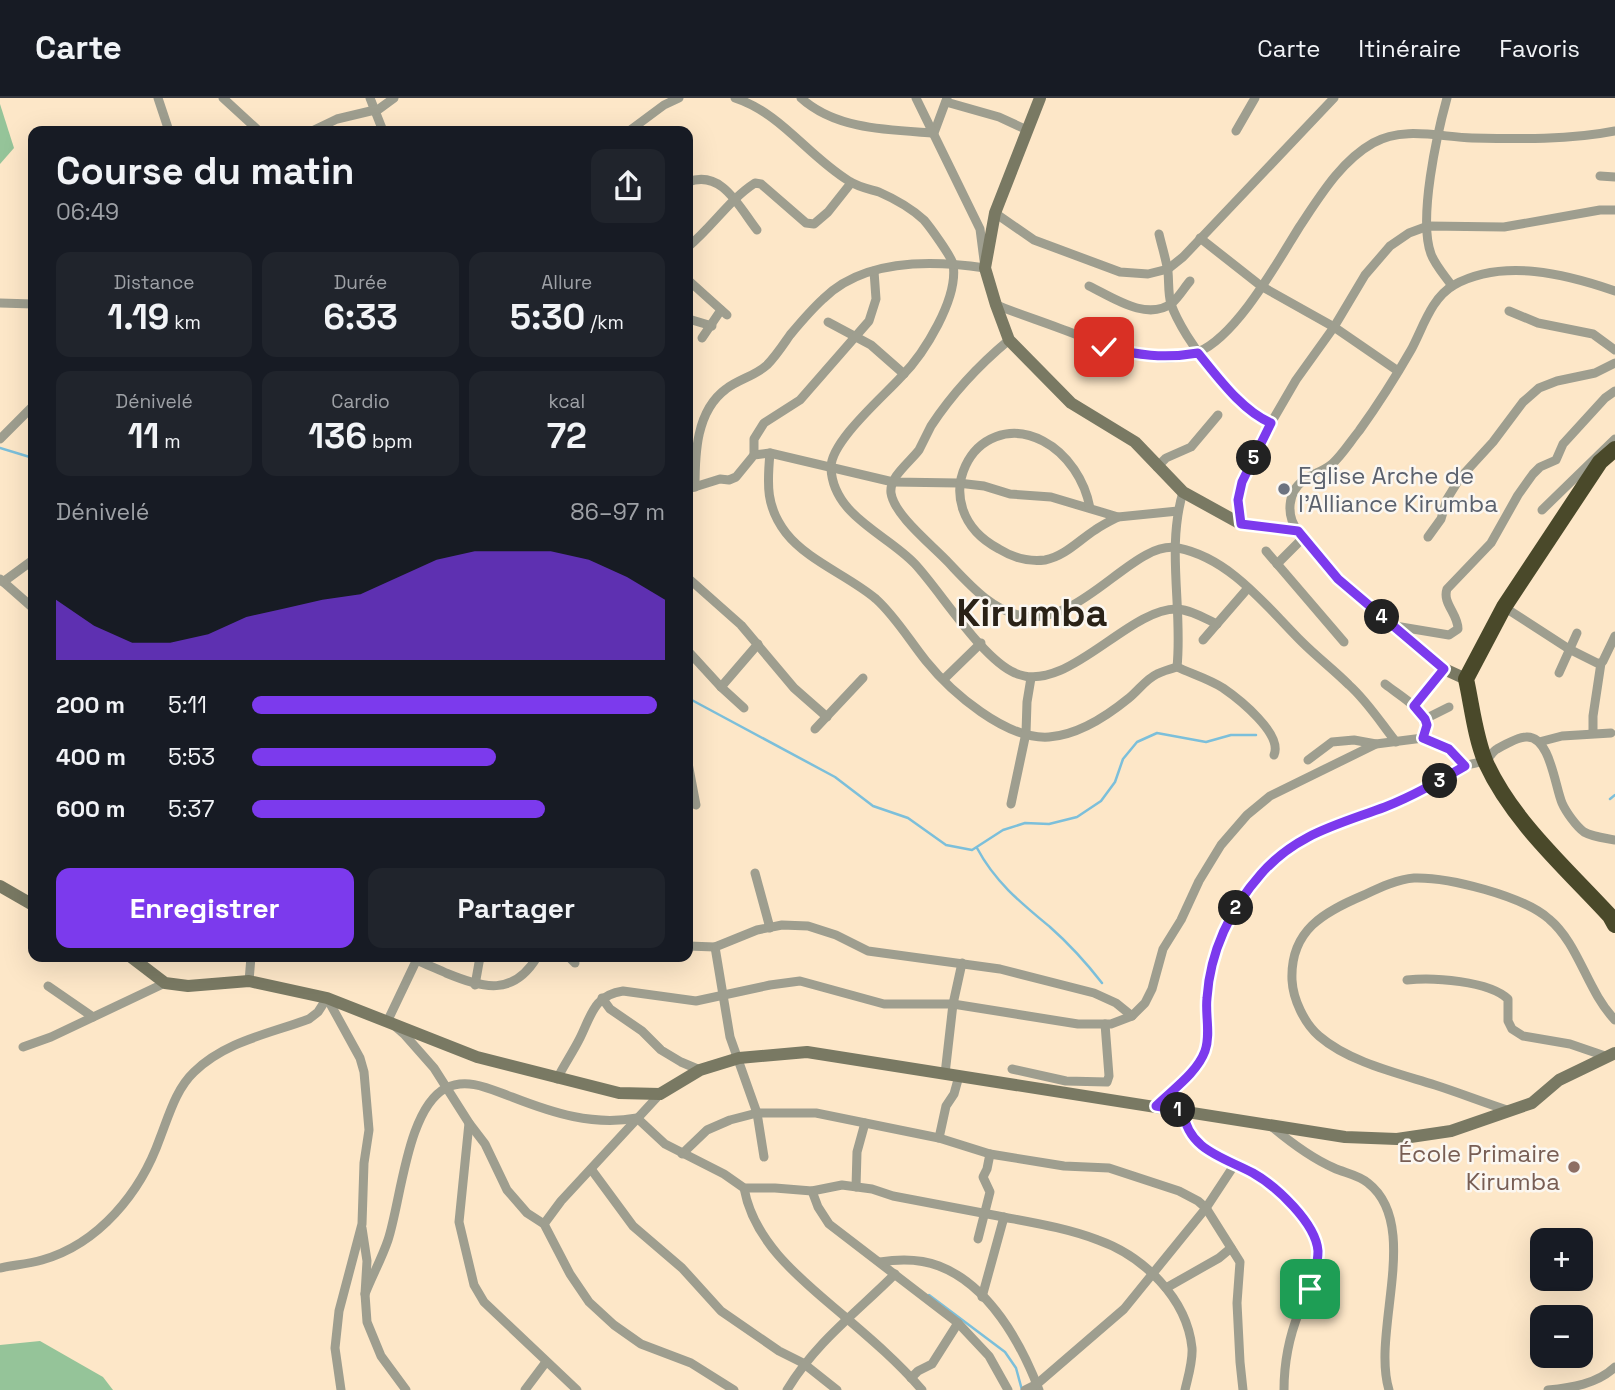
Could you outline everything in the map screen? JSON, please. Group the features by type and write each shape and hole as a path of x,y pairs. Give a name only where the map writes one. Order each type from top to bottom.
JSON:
{"highway":[{"path":"1615,449 1600,462 1504,607 1466,679 1485,760 1503,794 1530,829 1610,916 1615,925"}],"street":[{"path":"158,98 167,126"},
{"path":"223,98 254,126"},
{"path":"370,98 381,126"},
{"path":"322,126 337,119 374,111 394,98"},
{"path":"636,126 664,105 679,98"},
{"path":"735,98 761,108 809,152 851,183 904,204 925,221 953,263 951,287 941,316 928,341 904,374 839,444 830,466 839,496 851,511 867,527 888,540 915,563 981,643 1014,673 1031,678 1048,675 1087,656 1155,613 1177,609 1191,612 1217,624"},
{"path":"801,98 821,114 843,120 880,129 934,133"},
{"path":"916,98 980,229 985,268 1009,340 1071,402 1135,442 1183,492 1241,524 1300,535"},
{"path":"985,268 995,213 1040,98"},
{"path":"1236,131 1255,98"},
{"path":"995,213 1034,240 1120,272 1148,274 1168,270 1334,98"},
{"path":"1447,98 1437,135 1429,190 1428,226 1431,256 1452,286"},
{"path":"934,133 946,100 999,117 1027,130"},
{"path":"996,305 1104,347 1143,356 1175,357 1198,353 1237,320 1317,200 1344,166 1373,143 1410,133 1473,138 1578,136 1615,131"},
{"path":"1600,176 1615,177"},
{"path":"693,180 702,177 714,180 735,199 757,230"},
{"path":"693,243 708,231 735,199 755,183 761,184 806,223 814,223 828,212 851,183"},
{"path":"1241,524 1238,500 1242,482 1271,423 1365,275 1390,246 1409,233 1428,226 1504,227 1600,210 1615,210"},
{"path":"1159,234 1168,270 1171,303 1198,353 1221,383 1250,412 1271,423"},
{"path":"1200,237 1261,286 1334,327 1398,371"},
{"path":"693,472 701,426 718,397 732,385 769,364 791,334 832,290 874,271 921,262 985,268"},
{"path":"693,487 720,479 729,481 736,477 754,455 754,439 764,424 800,400 856,338 874,309 874,271"},
{"path":"1466,679 1444,669 1338,579 1292,523 1290,506 1294,489 1335,461 1359,430 1411,351 1434,304 1452,286 1473,277 1495,273 1547,271 1576,277 1615,291"},
{"path":"1089,286 1136,308 1158,308 1171,303 1190,281"},
{"path":"693,285 724,313 702,338"},
{"path":"0,303 28,304"},
{"path":"1509,311 1538,323 1593,334 1615,350"},
{"path":"693,320 712,326"},
{"path":"828,322 871,345 904,374"},
{"path":"1009,340 989,356 961,387 932,425 919,450 893,482 891,491 894,503 906,519 991,603 1009,613 1027,617 1051,615 1105,585 1133,562 1155,550 1175,547 1196,553 1222,566 1248,588 1310,650 1351,686 1396,742"},
{"path":"1428,537 1441,519 1447,499 1460,478 1493,442 1523,402 1539,388 1556,381 1595,373 1615,363"},
{"path":"1393,626 1449,635 1458,629 1458,623 1445,598 1447,589 1491,543 1533,474 1559,456 1563,444 1605,398 1615,391"},
{"path":"0,439 28,412"},
{"path":"1157,467 1166,458 1197,443 1218,415"},
{"path":"1090,509 1081,479 1063,457 1044,442 1023,433 1003,435 981,445 967,462 958,483 958,500 967,519 980,536 995,548 1015,558 1043,560 1069,550 1093,531 1118,517"},
{"path":"1542,510 1615,439"},
{"path":"754,455 770,453 893,482 984,485 1010,494 1051,497 1118,517 1178,511"},
{"path":"770,453 767,486 772,509 787,535 823,565 851,580 878,601 929,664 965,699 995,721 1026,733 1047,737 1070,732 1104,717 1130,698 1154,675 1177,667 1223,689 1238,701 1272,734 1276,744 1274,755"},
{"path":"1177,667 1179,647 1175,547 1178,511 1183,492"},
{"path":"1277,564 1300,535"},
{"path":"1266,551 1344,642"},
{"path":"28,563 1,580 28,604"},
{"path":"693,582 741,625 794,688 827,718"},
{"path":"1203,640 1248,588"},
{"path":"1504,607 1569,649 1601,663"},
{"path":"1559,673 1577,633"},
{"path":"1593,733 1601,663 1615,636"},
{"path":"944,679 981,643"},
{"path":"721,687 758,644"},
{"path":"693,656 744,708"},
{"path":"1414,706 1444,669"},
{"path":"816,729 863,678"},
{"path":"1012,804 1026,733 1031,678"},
{"path":"1385,684 1414,706 1425,719 1427,725 1423,738"},
{"path":"1425,719 1449,707"},
{"path":"1156,1106 1196,1066 1206,1050 1206,1001 1210,965 1219,940 1240,902 1280,854 1304,838 1335,823 1415,794 1465,766 1485,760 1496,749 1526,737 1539,742 1562,736 1611,733"},
{"path":"1308,760 1332,743 1354,740 1376,744 1423,738 1449,749 1465,766"},
{"path":"1539,742 1555,774 1563,806 1572,819 1582,831 1590,835 1615,840"},
{"path":"557,1079 594,1008 611,992 623,991 695,1001 800,981 884,1004 953,1004 1079,1024 1105,1024 1132,1016 1145,1003 1152,989 1163,949 1181,920 1199,881 1222,845 1247,816 1270,796 1376,744"},
{"path":"693,798 696,805"},
{"path":"755,873 770,928"},
{"path":"1510,1111 1364,1060 1317,1035 1302,1014 1292,988 1291,965 1297,945 1311,926 1331,909 1382,887 1413,878 1453,881 1495,892 1549,918 1566,938 1598,1000 1615,1020"},
{"path":"0,886 28,902"},
{"path":"693,946 715,947 782,925 808,926 836,935 868,951 1000,969 1094,993 1115,1003 1132,1016"},
{"path":"715,947 730,1037 757,1113 764,1157"},
{"path":"138,962 165,983 188,986 249,981 327,998 477,1057 619,1093 660,1094"},
{"path":"249,981 251,962"},
{"path":"388,1020 413,962"},
{"path":"424,962 475,985 498,987 517,980 533,962"},
{"path":"475,985 479,962"},
{"path":"939,1138 946,1106 954,1094 953,1004 962,963"},
{"path":"1407,980 1428,978 1488,987 1508,999 1508,1021 1512,1029 1523,1035 1611,1055"},
{"path":"23,1047 51,1037 165,983"},
{"path":"48,986 93,1017"},
{"path":"327,998 360,1058 364,1072 369,1130 364,1163 362,1224 367,1261 367,1322 381,1356 406,1390"},
{"path":"0,1268 43,1260 90,1236 112,1217 137,1186 149,1166 168,1114 192,1073 214,1055 237,1043 310,1019 327,998"},
{"path":"602,998 610,1009 642,1031 661,1050 700,1070"},
{"path":"388,1020 419,1050 446,1088 485,1144 516,1203 544,1224 589,1302 614,1325 641,1344 691,1363 734,1390"},
{"path":"544,1224 660,1094 700,1070 739,1058 807,1052 952,1075 1065,1086 1107,1082 1105,1024"},
{"path":"1012,1069 1065,1086 1183,1111 1345,1137 1397,1139 1451,1131 1510,1111 1532,1102 1559,1080 1611,1055"},
{"path":"365,1294 388,1242 405,1163 421,1116 432,1099 446,1088 463,1084 481,1085 566,1116 619,1122 637,1118"},
{"path":"1183,1111 1185,1124 1198,1144 1256,1175 1276,1190 1298,1213 1311,1232 1318,1250 1316,1270 1290,1340 1284,1390"},
{"path":"682,1154 707,1130 730,1120 757,1113 816,1113 939,1138 990,1154 1064,1166 1109,1168 1179,1191 1206,1208 1240,1262 1237,1303 1244,1390"},
{"path":"637,1118 650,1133 682,1154 714,1168 744,1188 811,1191 842,1185 856,1187 1065,1229 1099,1240 1119,1250 1153,1274 1173,1296 1187,1323 1192,1350 1185,1390"},
{"path":"468,1123 460,1222 474,1284 484,1302 577,1390"},
{"path":"856,1187 857,1152 865,1123"},
{"path":"1270,1125 1291,1143 1332,1168 1367,1181 1386,1205 1394,1244 1392,1287 1383,1349 1385,1378 1389,1390"},
{"path":"978,1238 990,1192 982,1177 990,1154"},
{"path":"1025,1390 1038,1387 1124,1309 1206,1208 1235,1164"},
{"path":"591,1169 633,1226 681,1268 722,1311 779,1351 803,1363 837,1390"},
{"path":"744,1188 752,1218 774,1252 922,1390"},
{"path":"811,1191 829,1224 958,1323 989,1356 1008,1390"},
{"path":"982,1297 1004,1217"},
{"path":"341,1390 335,1348 339,1311 362,1224"},
{"path":"1166,1288 1231,1248"},
{"path":"880,1262 898,1260 937,1265 952,1272 982,1297 1001,1318 1038,1387"},
{"path":"787,1390 803,1363 846,1318 895,1274"},
{"path":"911,1378 932,1364 958,1323"},
{"path":"525,1390 546,1362"},
{"path":"1548,1390 1570,1388 1594,1381 1615,1367"}],"green space":[{"path":"0,104 14,148 0,164"},
{"path":"40,1341 103,1377 113,1390 0,1390 0,1345"}],"waterway":[{"path":"0,448 28,456"},
{"path":"693,701 835,777 873,806 908,818 946,845 972,850 1003,830 1025,823 1049,824 1077,817 1101,801 1115,782 1123,759 1137,742 1157,733 1206,742 1231,735 1256,735"},
{"path":"1610,799 1615,795"},
{"path":"977,848 1000,882 1050,927 1102,983"},
{"path":"929,1295 1005,1352 1016,1368 1022,1390"}],"place":[{"name":"Eglise Arche de l'Alliance Kirumba","path":"1284,489"},
{"name":"École Primaire Kirumba","path":"1574,1167"}],"district":[{"name":"Kirumba","path":"1032,613"}],"route":[{"path":"1104,347 1143,356 1175,357 1198,353 1221,383 1239,398 1250,412 1271,423 1242,482 1238,500 1241,524 1298,531 1338,579 1444,669 1414,706 1427,725 1423,738 1449,749 1465,766 1415,794 1335,823 1304,838 1280,854 1260,875 1240,902 1219,940 1210,965 1206,1001 1206,1050 1196,1066 1156,1106 1183,1111 1190,1135 1198,1144 1256,1175 1276,1190 1298,1213 1311,1232 1318,1250 1310,1289"}]}
